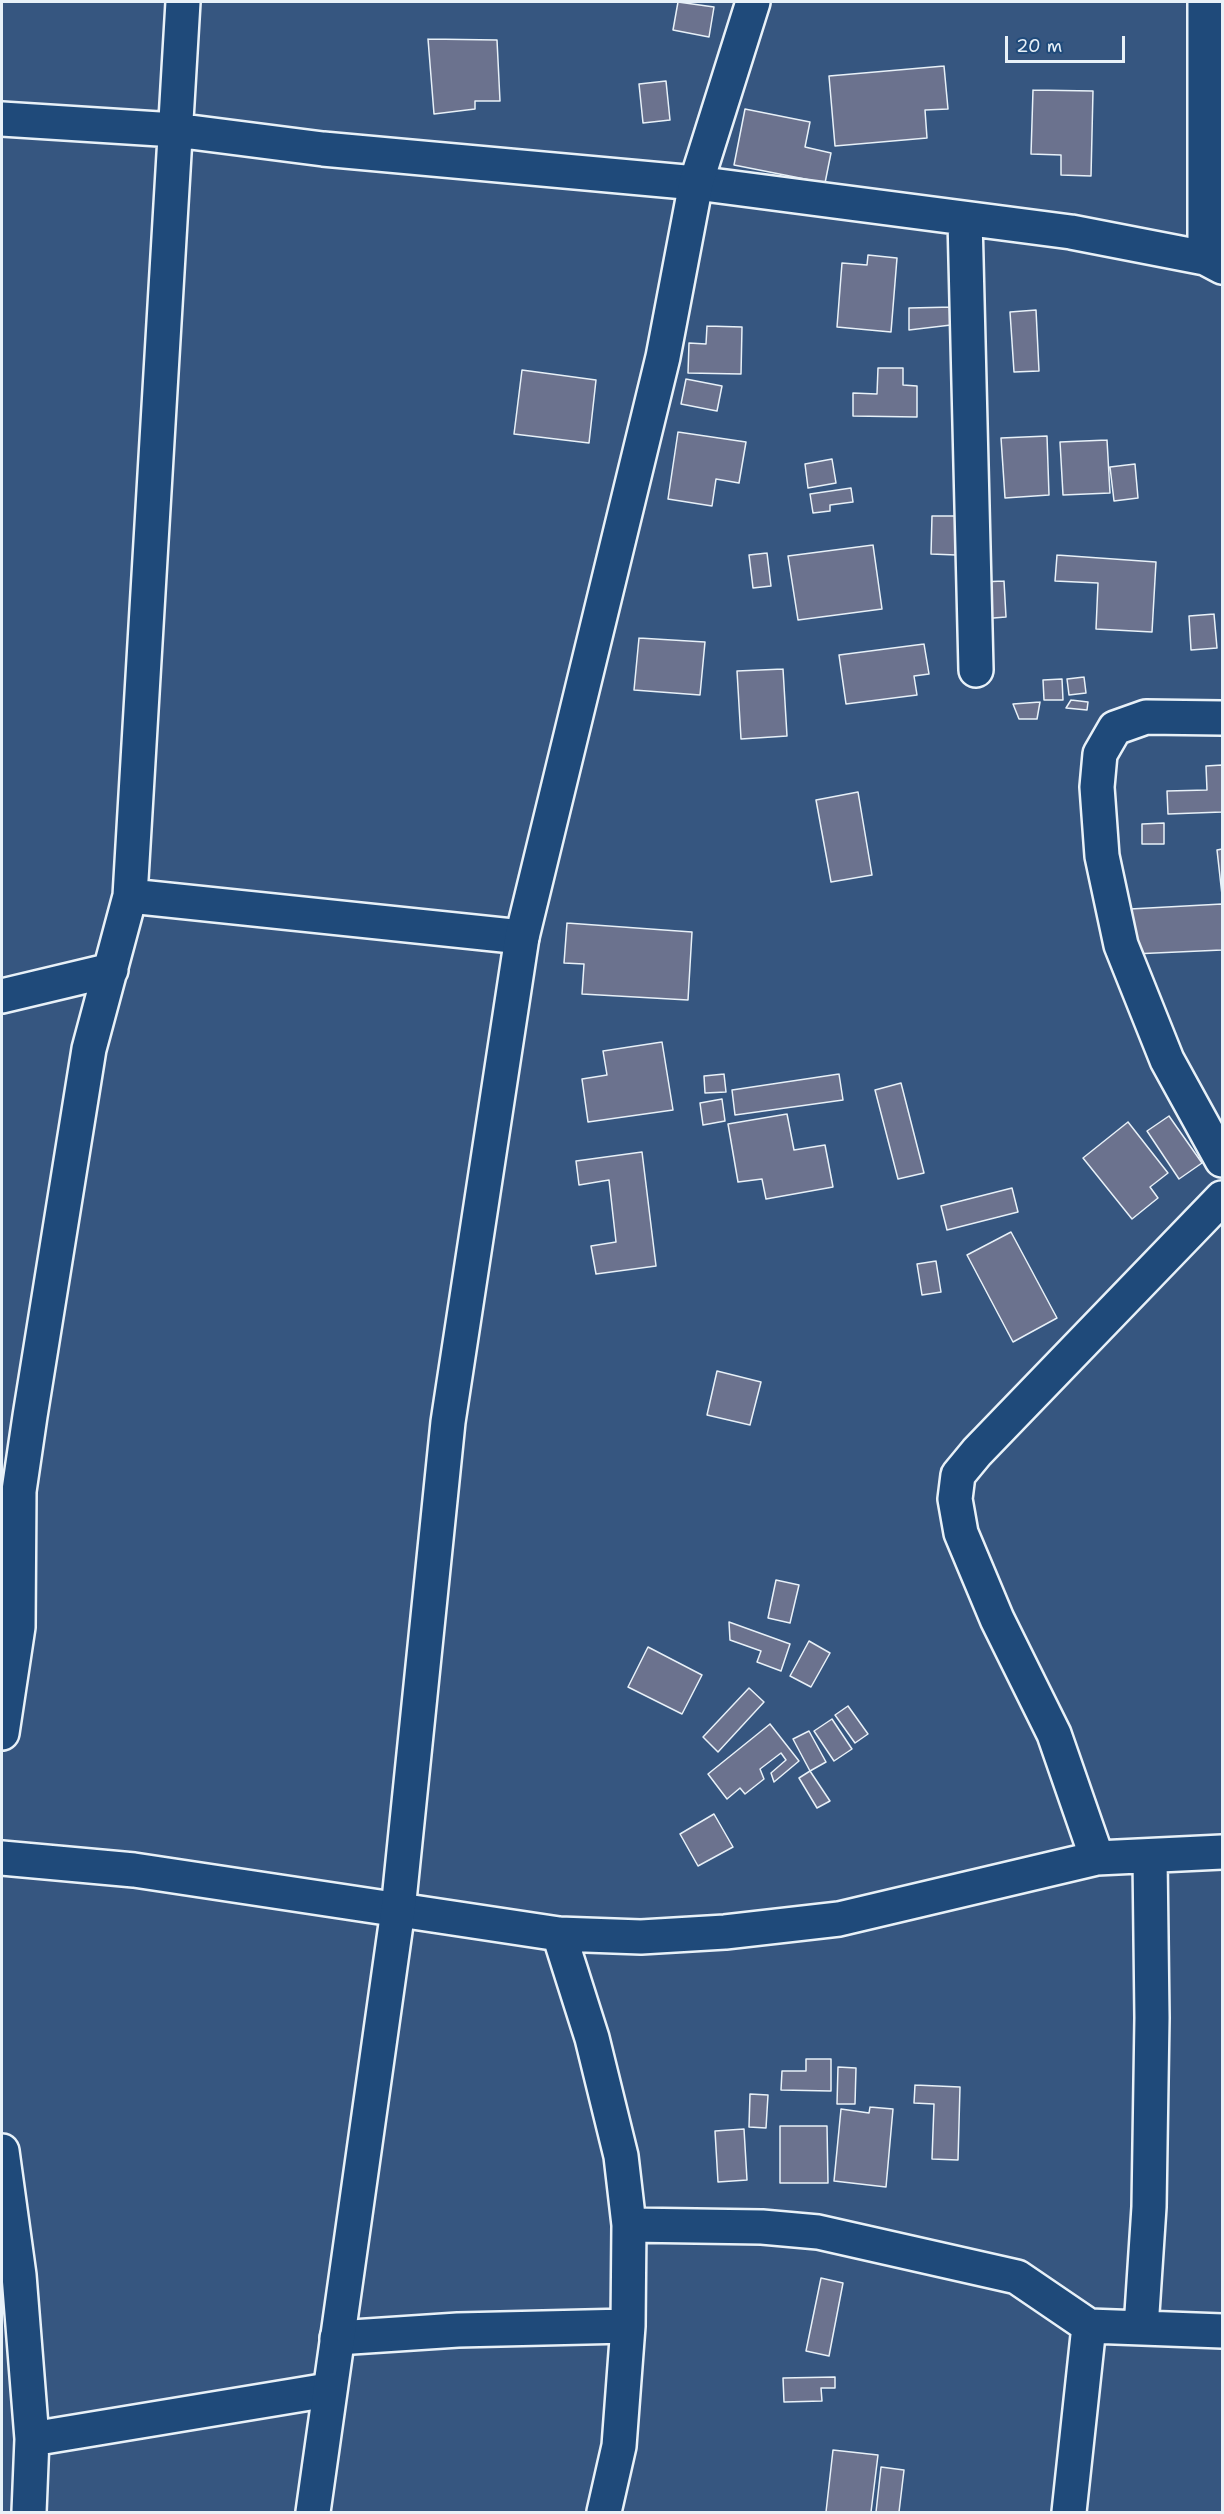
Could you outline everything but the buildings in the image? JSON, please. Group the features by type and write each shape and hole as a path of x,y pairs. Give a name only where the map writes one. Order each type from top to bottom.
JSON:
{"street":[{"path":"2,1733 19,1491 28,1427 89,1049 130,897 183,2"},
{"path":"313,2512 328,2390 398,1910 448,1422 522,937 663,357 696,183 753,2"},
{"path":"2,119 175,130 323,149 696,183 1071,232 1214,262 1204,2"},
{"path":"964,219 976,670"},
{"path":"1222,718 1146,717 1115,728 1100,754 1096,788 1102,856 1121,945 1167,1060 1222,1160"},
{"path":"130,897 522,937"},
{"path":"2,996 111,970"},
{"path":"1097,1858 1054,1734 997,1619 961,1533 955,1499 958,1475 985,1443 1222,1198"},
{"path":"2,1858 134,1870 559,1934 641,1936 724,1932 839,1919 1097,1858 1222,1852"},
{"path":"1140,2328 1149,2207 1152,2018 1150,1857"},
{"path":"559,1934 592,2038 616,2134 629,2225 628,2326 619,2446 604,2512"},
{"path":"2,2151 19,2275 32,2439 29,2512"},
{"path":"629,2225 762,2227 830,2235 1017,2277 1089,2326 1222,2331"},
{"path":"337,2338 458,2330 628,2326"},
{"path":"1069,2512 1089,2326"},
{"path":"32,2439 328,2390"}]}
